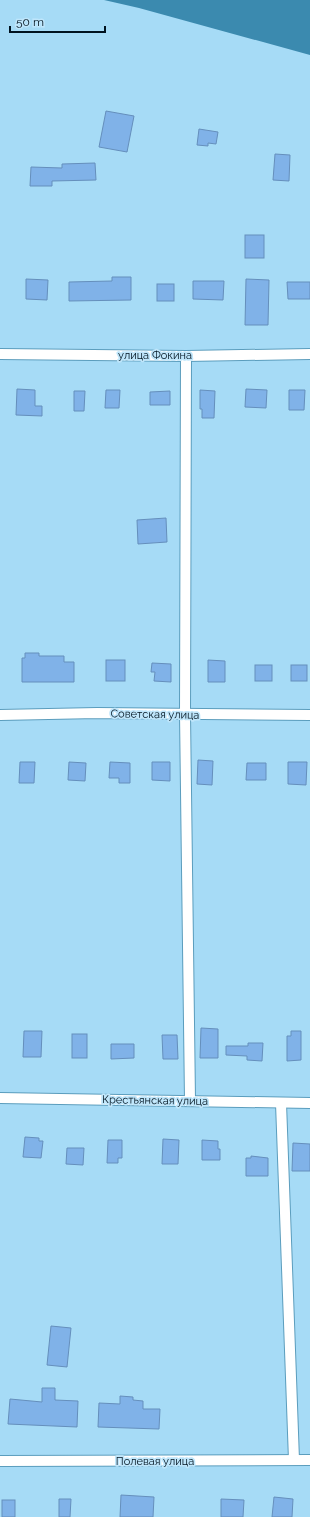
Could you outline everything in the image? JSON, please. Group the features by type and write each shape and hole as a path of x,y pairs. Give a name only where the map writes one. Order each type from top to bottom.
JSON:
{"street":[{"name":"улица Фокина","path":"0,354 186,356 310,354"},
{"path":"186,356 185,714 190,1100"},
{"name":"Советская улица","path":"0,715 97,713 310,715"},
{"name":"Крестьянская улица","path":"0,1098 310,1103"},
{"path":"281,1103 294,1460"},
{"name":"Полевая улица","path":"0,1461 310,1460"}],"water":[{"path":"104,0 310,0 310,55 139,8"}],"building":[{"path":"106,111 134,116 127,152 99,147"},
{"path":"199,129 218,132 216,144 208,143 208,146 197,145"},
{"path":"275,154 290,155 289,181 273,180"},
{"path":"95,163 96,180 52,181 52,186 30,186 31,167 62,168 62,164"},
{"path":"245,235 264,235 264,258 245,258"},
{"path":"112,277 131,277 131,300 69,301 69,282 112,281"},
{"path":"26,279 48,280 47,300 26,299"},
{"path":"246,279 269,280 268,325 245,325"},
{"path":"193,281 224,281 223,300 193,299"},
{"path":"287,282 310,282 310,299 288,299"},
{"path":"157,284 174,284 174,301 157,301"},
{"path":"17,389 35,390 35,406 42,406 42,416 16,415"},
{"path":"246,389 267,390 266,408 245,407"},
{"path":"106,390 120,390 119,408 105,408"},
{"path":"200,390 215,391 214,418 202,418 202,409 200,409"},
{"path":"289,390 305,390 304,410 289,410"},
{"path":"74,391 85,391 84,411 74,411"},
{"path":"170,391 170,405 150,405 150,392"},
{"path":"166,518 167,542 138,544 137,520"},
{"path":"25,653 39,653 39,656 64,656 64,662 74,662 74,682 22,682 22,658 25,658"},
{"path":"106,660 125,660 125,681 106,681"},
{"path":"208,660 225,661 225,682 208,682"},
{"path":"152,663 171,664 171,682 154,681 155,672 151,672"},
{"path":"255,665 272,665 272,681 255,681"},
{"path":"291,665 307,665 307,681 291,681"},
{"path":"198,760 213,761 212,785 197,784"},
{"path":"20,762 35,762 34,783 19,783"},
{"path":"69,762 86,763 85,781 68,780"},
{"path":"110,762 130,763 130,783 119,783 119,778 109,778"},
{"path":"152,762 170,762 170,781 152,780"},
{"path":"288,762 307,762 306,785 288,784"},
{"path":"247,763 266,763 266,780 246,780"},
{"path":"201,1028 218,1029 218,1058 200,1058"},
{"path":"24,1031 42,1031 41,1057 23,1057"},
{"path":"291,1031 301,1031 301,1060 287,1061 287,1036 291,1036"},
{"path":"72,1034 87,1034 87,1058 72,1058"},
{"path":"162,1035 177,1035 178,1059 163,1059"},
{"path":"248,1043 263,1043 262,1061 247,1060 247,1056 226,1055 226,1046 248,1046"},
{"path":"111,1044 134,1044 134,1058 111,1059"},
{"path":"25,1137 39,1138 39,1141 43,1141 41,1158 23,1157"},
{"path":"163,1139 179,1140 178,1164 162,1164"},
{"path":"108,1140 122,1140 122,1158 118,1158 118,1163 107,1163"},
{"path":"202,1140 218,1141 220,1160 202,1160"},
{"path":"293,1143 310,1144 310,1171 292,1171"},
{"path":"67,1148 84,1148 83,1165 66,1164"},
{"path":"251,1156 268,1158 268,1176 246,1176 246,1158 251,1158"},
{"path":"51,1326 71,1328 67,1367 47,1365"},
{"path":"42,1388 55,1388 55,1400 78,1401 77,1427 8,1424 10,1399 42,1402"},
{"path":"120,1396 133,1397 133,1400 143,1401 143,1409 160,1409 159,1429 98,1427 99,1403 120,1404"},
{"path":"121,1495 154,1497 153,1517 120,1517"},
{"path":"274,1497 293,1499 292,1517 272,1517"},
{"path":"59,1499 71,1499 70,1517 59,1517"},
{"path":"221,1499 244,1500 243,1517 221,1517"},
{"path":"2,1500 15,1500 15,1517 2,1517"}]}
